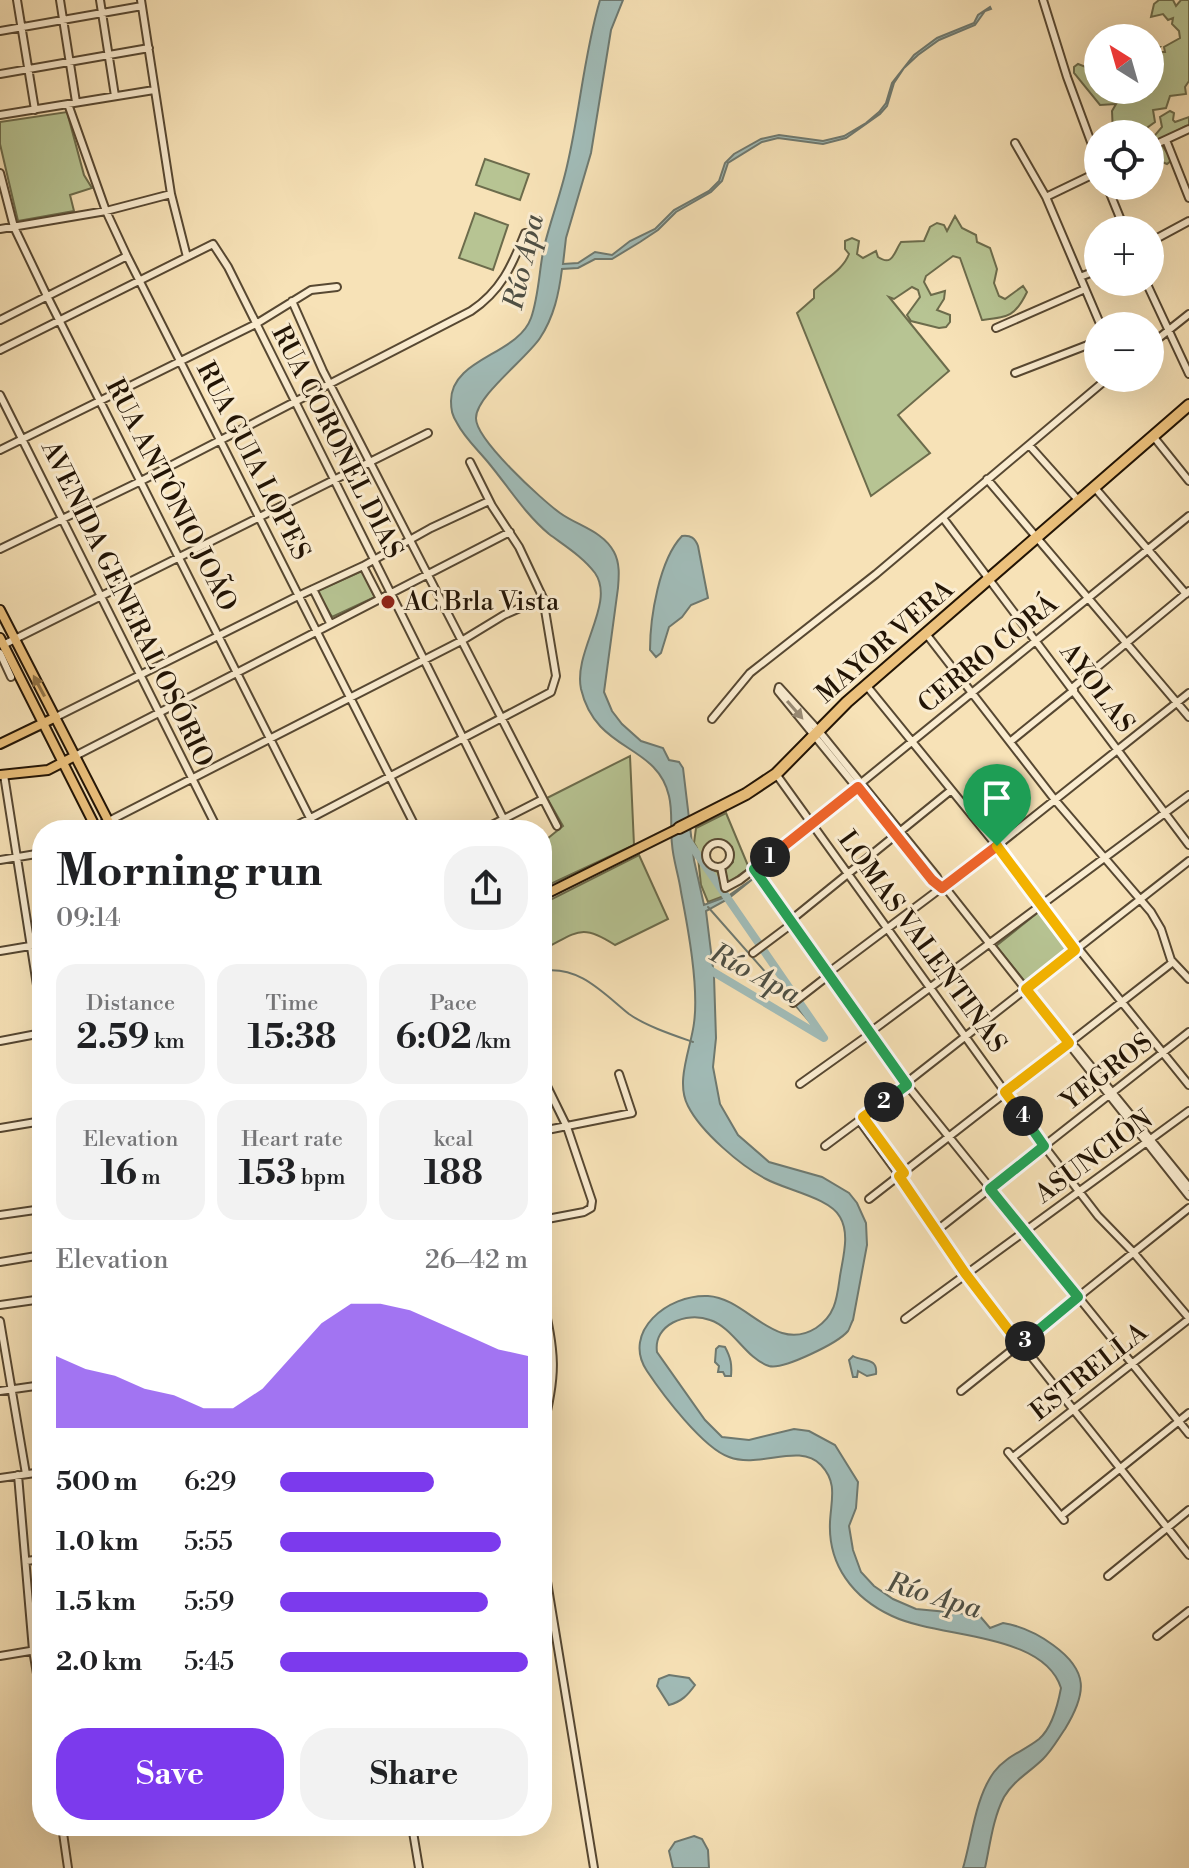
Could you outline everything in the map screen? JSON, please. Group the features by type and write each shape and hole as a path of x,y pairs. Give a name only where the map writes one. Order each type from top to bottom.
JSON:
{"highway":[{"name":"MAYOR VERA","path":"679,828 746,794 776,774 866,685 1189,405"}],"main road":[{"path":"0,610 108,820"},
{"path":"1,645 92,820"},
{"path":"0,744 56,717"},
{"path":"2,775 40,772 75,756"},
{"path":"552,891 679,828"}],"street":[{"path":"17,0 35,110"},
{"name":"RUA GUIA LOPES","path":"60,0 70,61 72,103 106,211 412,820"},
{"path":"100,0 115,96"},
{"path":"1043,0 1084,123"},
{"path":"0,31 142,3 171,194 187,257 0,350"},
{"path":"0,74 149,48"},
{"path":"0,115 154,90"},
{"path":"1189,129 1166,140 1189,198"},
{"path":"1015,143 1046,197 1084,287"},
{"name":"RUA ANTÔNIO JOÃO","path":"0,173 14,227 47,296 311,819"},
{"path":"1046,197 1084,179"},
{"path":"0,229 106,211 171,194"},
{"path":"1164,234 1189,221"},
{"path":"0,549 463,317 483,304 506,278 525,233"},
{"name":"RUA CORONEL DIAS","path":"187,257 213,244 228,267 504,819"},
{"path":"0,320 127,256"},
{"path":"1080,277 1084,275"},
{"path":"0,450 256,324 320,287 337,287"},
{"path":"996,328 1084,289"},
{"path":"1152,296 1189,375"},
{"path":"292,301 329,383 557,826"},
{"path":"1164,334 1189,314"},
{"path":"1015,373 1084,346"},
{"path":"712,719 750,673 943,518 1091,392"},
{"name":"AVENIDA GENERAL OSÓRIO","path":"0,395 213,820"},
{"path":"1,645 428,433"},
{"path":"1153,436 1189,481"},
{"path":"1029,445 1079,501"},
{"path":"311,819 551,692 556,676 543,598 470,462"},
{"path":"987,479 1189,717"},
{"path":"1011,741 1188,593 1095,488"},
{"path":"56,717 489,501"},
{"name":"CERRO CORÁ","path":"721,867 725,888 756,872 1189,516"},
{"name":"AYOLAS","path":"943,518 1189,845"},
{"path":"75,756 510,532"},
{"name":"RUA CORONEL DIAS","path":"363,566 380,599"},
{"name":"RUA GUIA LOPES","path":"313,589 330,623"},
{"path":"122,820 463,640 504,615 543,598"},
{"path":"927,635 1055,800 1140,899 1161,929 1173,962 1189,979"},
{"path":"0,679 15,676"},
{"path":"866,685 1189,1085"},
{"path":"817,732 778,691 779,687 817,732 898,833 932,880 941,886 1189,1187"},
{"path":"793,1003 1119,751 1189,693"},
{"name":"LOMAS VALENTINAS","path":"776,774 1044,1146 1098,1216 1189,1318"},
{"path":"2,775 32,952"},
{"path":"753,953 950,791"},
{"path":"800,1084 1189,795"},
{"path":"504,819 543,799"},
{"path":"0,860 32,855"},
{"path":"825,1146 1189,861"},
{"path":"756,872 907,1084 1189,1434"},
{"path":"0,951 31,946"},
{"path":"869,1199 1173,962"},
{"name":"YEGROS","path":"936,1231 1189,1032"},
{"path":"0,1041 32,1035"},
{"path":"552,1129 632,1113 619,1074"},
{"path":"552,1096 567,1127 592,1201 591,1208 584,1212 552,1218"},
{"name":"ASUNCIÓN","path":"905,1319 1189,1111"},
{"path":"861,1118 965,1273 1189,1555"},
{"path":"0,1128 32,1123"},
{"path":"1149,1142 1189,1196"},
{"path":"961,1391 1189,1208"},
{"path":"0,1215 32,1210"},
{"path":"0,1262 32,1257"},
{"path":"0,1305 32,1300"},
{"name":"ESTRELLA","path":"1120,1470 1062,1518 1010,1455 1072,1411 1189,1318"},
{"path":"0,1321 22,1475 32,1637"},
{"path":"552,1342 555,1370 552,1395"},
{"path":"0,1391 32,1387"},
{"path":"1120,1470 1189,1413"},
{"path":"0,1478 32,1474"},
{"path":"1108,1576 1189,1510"},
{"path":"26,1561 32,1560"},
{"path":"1157,1636 1189,1611"},
{"path":"552,1612 594,1868"},
{"path":"0,1656 32,1650"},
{"path":"63,1836 68,1868"},
{"path":"414,1836 419,1868"}],"green space":[{"path":"1159,0 1173,0 1176,6 1181,0 1189,0 1189,81 1185,87 1186,94 1170,96 1166,108 1153,110 1155,120 1112,120 1116,104 1164,104 1164,47 1180,38 1179,31 1172,24 1173,18 1168,20 1163,14 1151,17 1154,4"},
{"path":"1078,64 1084,66 1084,85 1074,73 1074,67"},
{"path":"1170,111 1174,113 1175,122 1189,117 1189,126 1164,137 1164,120 1160,117"},
{"path":"67,112 84,175 92,188 70,195 74,211 18,221 0,144 0,122"},
{"path":"1164,148 1172,160 1164,163"},
{"path":"485,159 529,174 520,200 476,185"},
{"path":"475,213 508,225 493,270 459,258"},
{"path":"955,216 962,228 976,235 977,242 990,248 997,269 994,283 999,296 1005,299 1023,286 1027,292 1010,314 982,320 960,258 953,256 926,276 924,282 931,295 945,291 937,310 950,315 946,327 911,321 907,315 920,297 918,290 912,287 894,299 889,297 949,371 898,415 930,453 871,496 797,313 814,298 814,290 846,260 849,254 845,241 852,238 859,241 857,254 863,258 876,251 878,257 887,260 901,242 924,241 930,227 937,223 944,225 947,231"},
{"path":"362,571 375,597 332,617 317,591"},
{"path":"630,756 634,845 552,883 552,835 563,826 547,798"},
{"path":"726,813 749,868 728,883 725,870 733,862 732,847 724,841 710,843 704,851 704,860 718,872 724,896 708,902 701,885 694,843 696,828"},
{"path":"639,855 668,919 615,945 586,932 578,932 552,945 552,899"},
{"path":"1041,910 1071,949 1026,983 996,946"}],"water":[{"path":"600,0 623,0 611,30 591,153 566,238 563,264 578,263 595,252 612,255 630,241 655,229 674,210 709,191 719,181 725,163 734,154 761,139 779,135 823,141 844,136 866,123 886,103 892,83 914,55 937,38 974,23 978,15 990,7 991,9 985,11 975,25 939,40 918,55 894,83 887,106 880,114 846,138 823,144 778,138 762,142 728,163 722,181 711,192 676,212 640,242 612,259 595,259 578,268 562,269 555,305 545,330 484,399 476,418 486,440 525,483 560,513 603,539 614,552 618,583 604,692 622,724 641,741 663,748 669,760 679,762 683,768 694,860 704,905 728,896 754,878 728,899 706,911 714,976 716,1038 713,1067 720,1104 738,1135 769,1162 822,1177 849,1193 866,1223 867,1245 853,1320 848,1331 833,1342 798,1360 769,1366 753,1357 726,1329 710,1320 691,1317 673,1322 660,1334 657,1352 705,1420 722,1437 749,1440 794,1429 809,1431 835,1445 858,1482 856,1508 849,1526 861,1572 874,1586 916,1609 979,1615 990,1628 1003,1623 1029,1631 1065,1655 1078,1674 1080,1693 1065,1729 1046,1756 1017,1781 1000,1805 985,1868 963,1868 978,1806 999,1766 1039,1739 1048,1729 1061,1688 1051,1670 1034,1656 1013,1647 913,1623 892,1616 866,1600 846,1578 833,1552 830,1538 832,1485 821,1465 802,1456 741,1460 719,1452 673,1406 647,1371 641,1356 640,1343 644,1330 653,1318 678,1301 693,1297 722,1299 774,1330 787,1334 801,1334 816,1328 828,1317 834,1305 845,1238 843,1224 835,1210 766,1179 745,1166 712,1137 688,1106 684,1097 683,1076 694,1023 694,975 671,838 669,796 652,766 599,725 581,689 580,674 598,613 600,585 585,562 549,534 524,508 463,433 452,410 454,387 462,375 513,341 531,318 544,247 565,176"},
{"path":"682,536 696,541 708,598 691,605 669,627 661,653 656,657 650,650 657,590 667,559"},
{"path":"719,1346 725,1347 729,1355 731,1376 718,1372 719,1366 715,1362"},
{"path":"853,1356 872,1362 876,1374 867,1376 858,1371 857,1377 853,1377 849,1360"},
{"path":"669,1675 689,1678 695,1685 684,1698 669,1705 657,1686 659,1679"},
{"path":"694,1836 702,1839 708,1850 709,1868 673,1868 669,1851 675,1842"}],"waterway":[{"name":"Río Apa","path":"686,838 824,1038 705,967"},
{"path":"708,907 791,1001"},
{"path":"552,970 579,976 629,1014 693,1042"},
{"name":"Río Apa","path":"795,1005 824,1038"}],"place":[{"name":"AC Brla Vista","path":"388,602"}],"route":[{"path":"858,787 932,880 942,888 997,846 1075,950 1026,989 1069,1043 1005,1092 1044,1146 990,1189 1078,1297 1020,1345 936,1231 899,1176 904,1173 863,1117 907,1085 754,869 858,787"}]}
